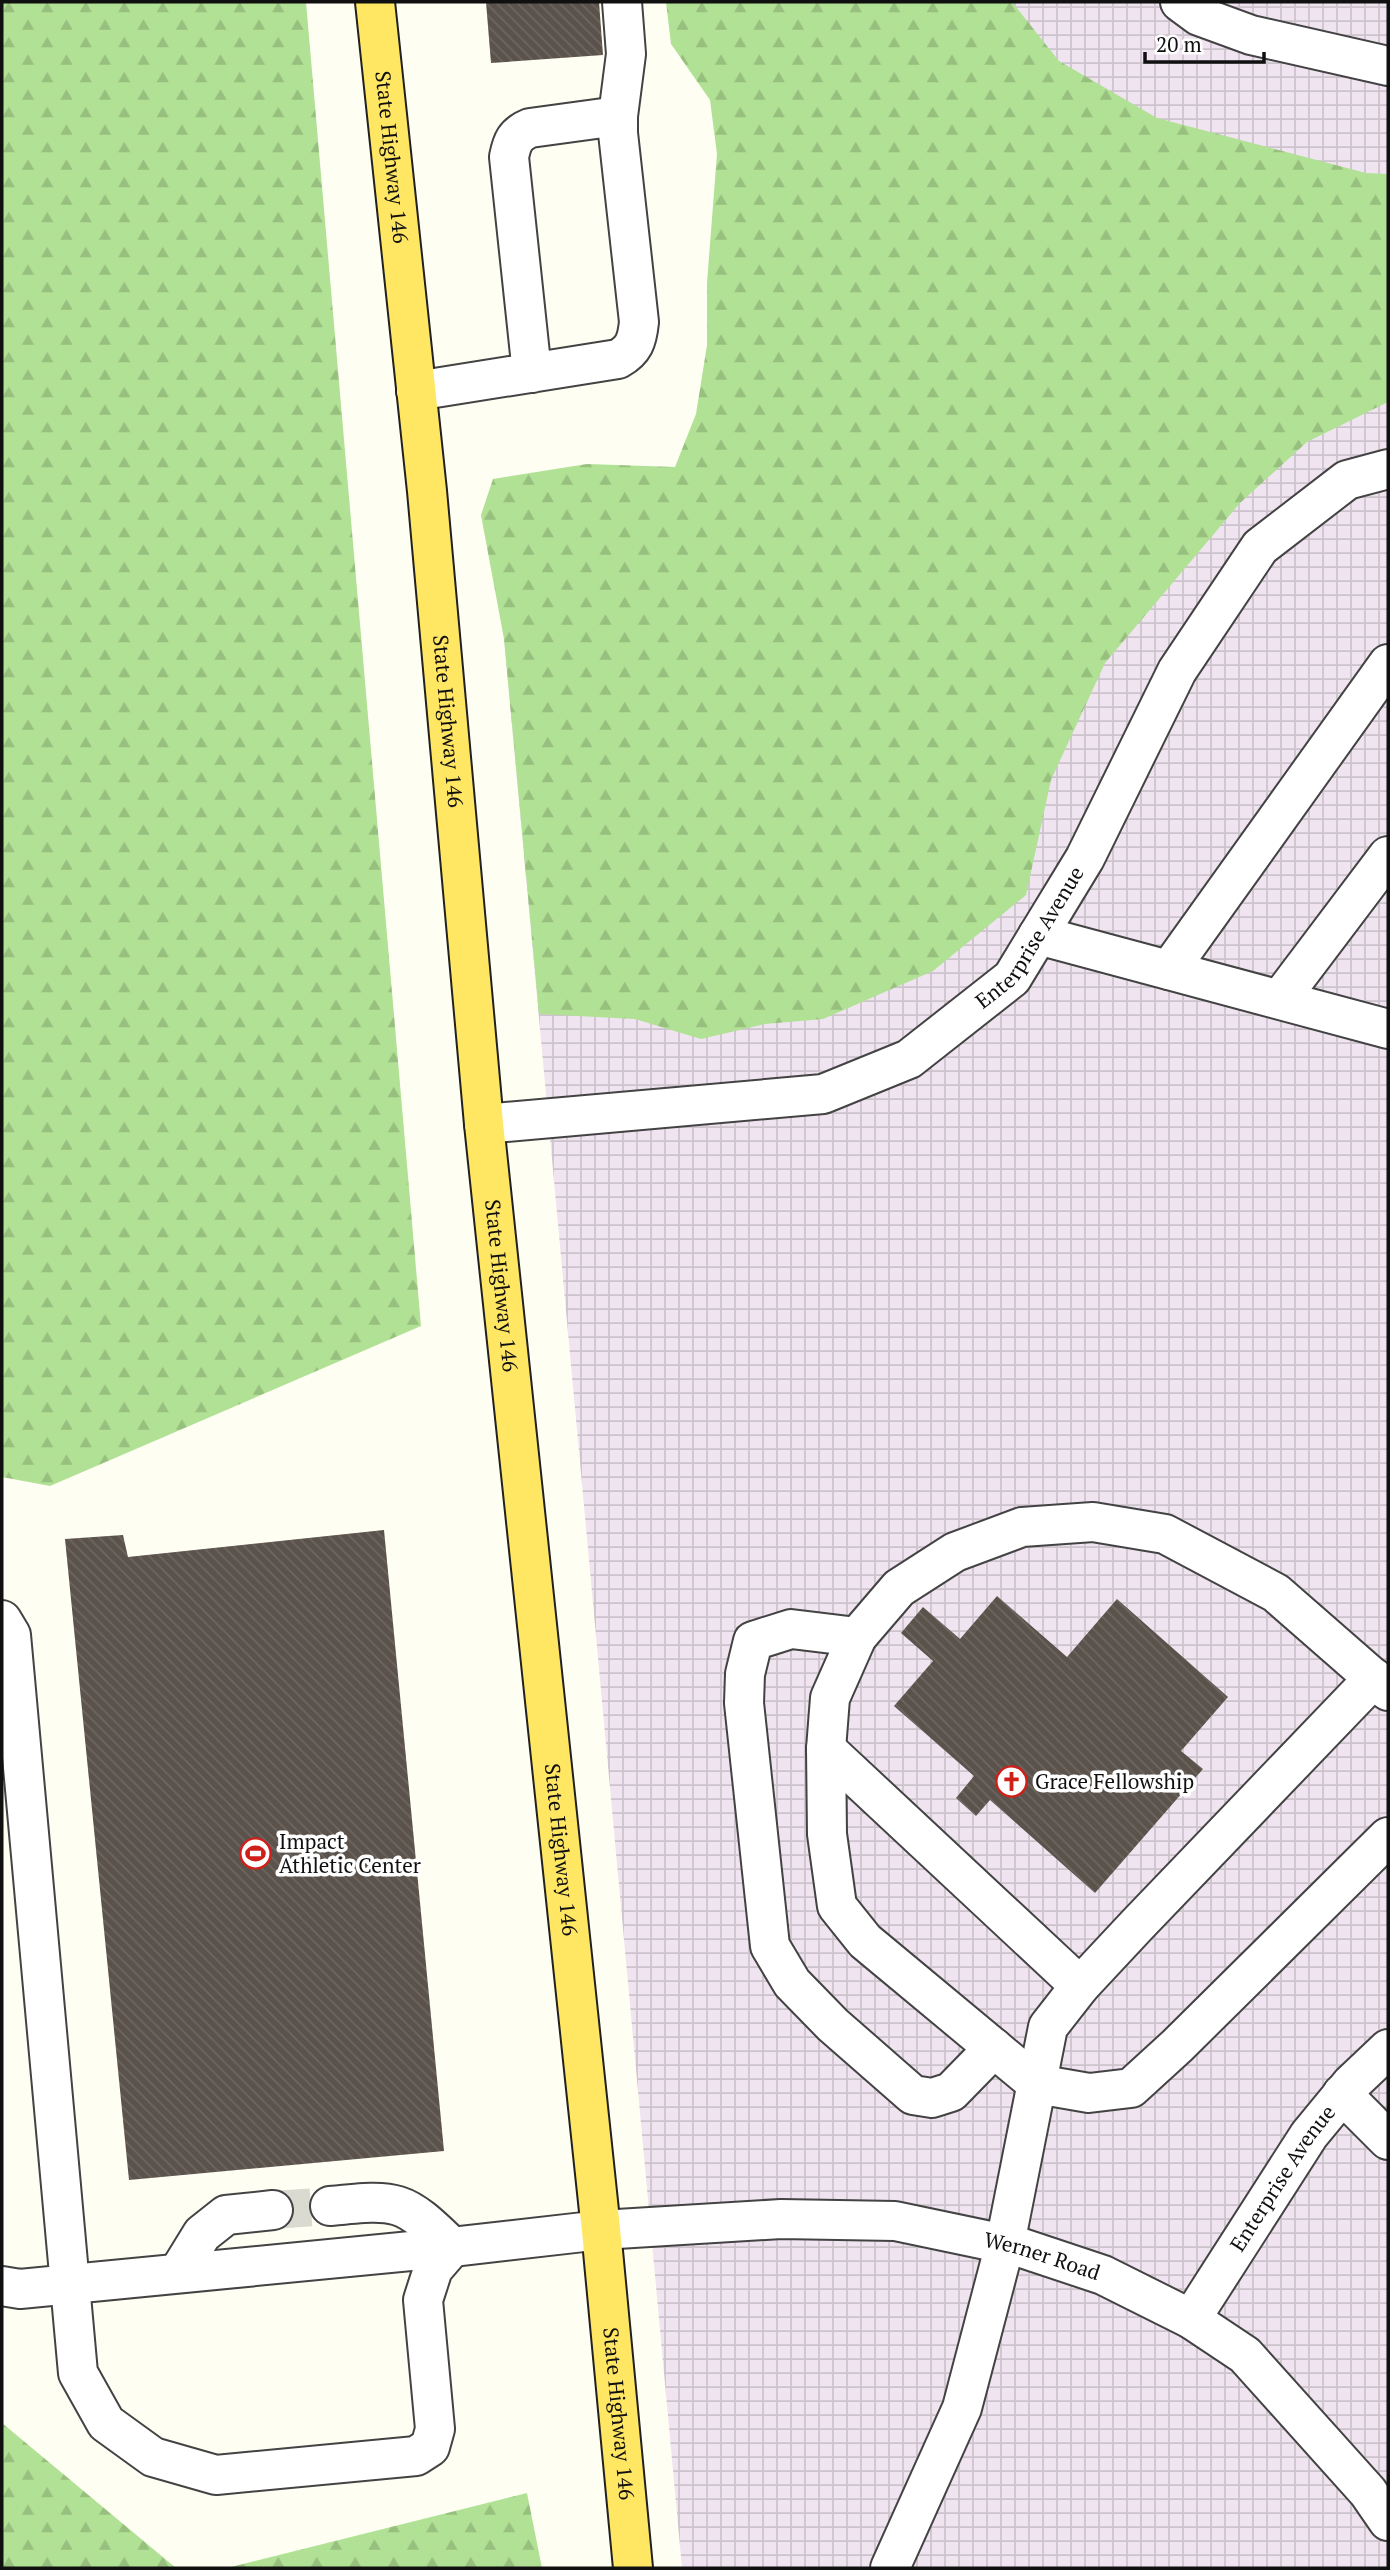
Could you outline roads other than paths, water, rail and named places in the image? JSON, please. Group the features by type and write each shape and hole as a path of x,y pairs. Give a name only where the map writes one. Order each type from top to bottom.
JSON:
{"main road":[{"name":"State Highway 146","path":"375,2 416,391 484,1124 601,2230 633,2568"}],"street":[{"path":"416,391 618,359 631,352 638,338 639,322 618,133 626,54 622,2"},
{"path":"1180,2 1199,16 1251,35 1388,66"},
{"path":"532,373 509,157 513,141 520,132 530,128 618,116"},
{"name":"Enterprise Avenue","path":"484,1124 823,1094 909,1059 1012,978 1085,858 1177,671 1260,547 1347,480 1388,469"},
{"path":"1169,970 1388,664"},
{"path":"1280,999 1388,856"},
{"path":"1038,935 1388,1029"},
{"path":"890,2568 962,2407 1004,2244 1037,2084 1048,2027 1080,1986 1381,1684 1276,1593 1165,1534 1093,1522 1022,1527 955,1552 899,1588 857,1637 830,1698 826,1749 827,1834 837,1906 865,1941 1037,2084 1089,2093 1131,2088 1388,1837"},
{"path":"2,1620 11,1635 78,2373 106,2423 153,2457 216,2475 416,2456 430,2446 435,2429 423,2300 433,2269 452,2247 424,2219 400,2204 371,2202 330,2206"},
{"path":"857,1637 791,1629 753,1641 745,1674 744,1703 770,1946 792,1983 832,2025 913,2095 932,2098 951,2092 994,2048"},
{"path":"826,1749 1080,1986"},
{"name":"Enterprise Avenue","path":"1191,2319 1309,2135 1342,2094 1388,2049"},
{"path":"1342,2094 1388,2140"},
{"path":"178,2273 202,2234 226,2215 273,2210"},
{"name":"Werner Road","path":"2,2286 20,2289 601,2230 781,2219 895,2221 1004,2244 1103,2276 1191,2319 1245,2354 1368,2492 1388,2521"}],"tunnel":[{"path":"273,2210 330,2206"}],"place":[{"name":"Grace Fellowship","path":"1012,1782"},
{"name":"Impact Athletic Center","path":"256,1854"}]}
